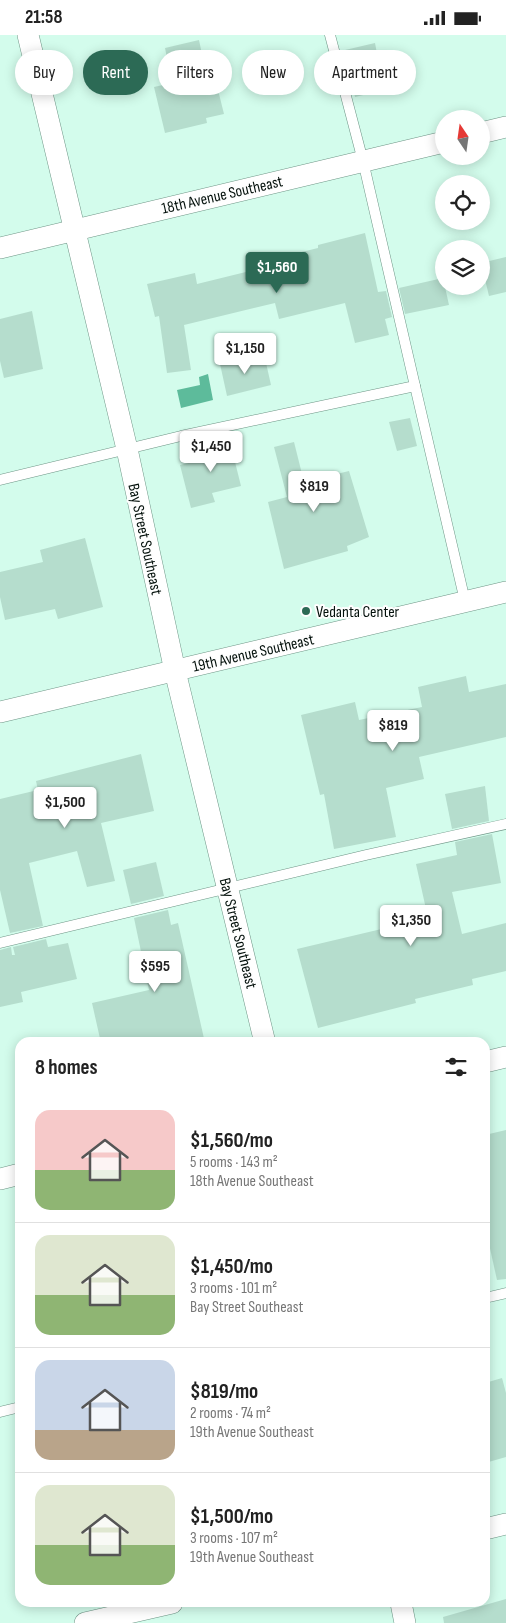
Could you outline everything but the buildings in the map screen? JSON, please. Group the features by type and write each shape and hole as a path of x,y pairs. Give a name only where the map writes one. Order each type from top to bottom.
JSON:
{"street":[{"name":"Bay Street Southeast","path":"28,35 73,230 127,449 175,671 264,1037"},
{"path":"490,131 506,127"},
{"name":"18th Avenue Southeast","path":"0,248 435,144"},
{"name":"19th Avenue Southeast","path":"0,712 506,592"},
{"path":"490,1061 506,1057"},
{"path":"0,1179 15,1175"},
{"path":"490,1528 506,1524"},
{"path":"85,1623 155,1607"},
{"path":"401,1607 406,1623"}],"lane":[{"path":"330,35 363,161 465,601"},
{"path":"0,480 127,449 415,386"},
{"path":"0,943 506,824"},
{"path":"490,1297 506,1293"},
{"path":"0,1412 15,1408"}],"shaded area":[{"path":"208,374 213,400 181,408 177,390 200,385 199,377"}],"place":[{"name":"Vedanta Center","path":"306,611"}]}
